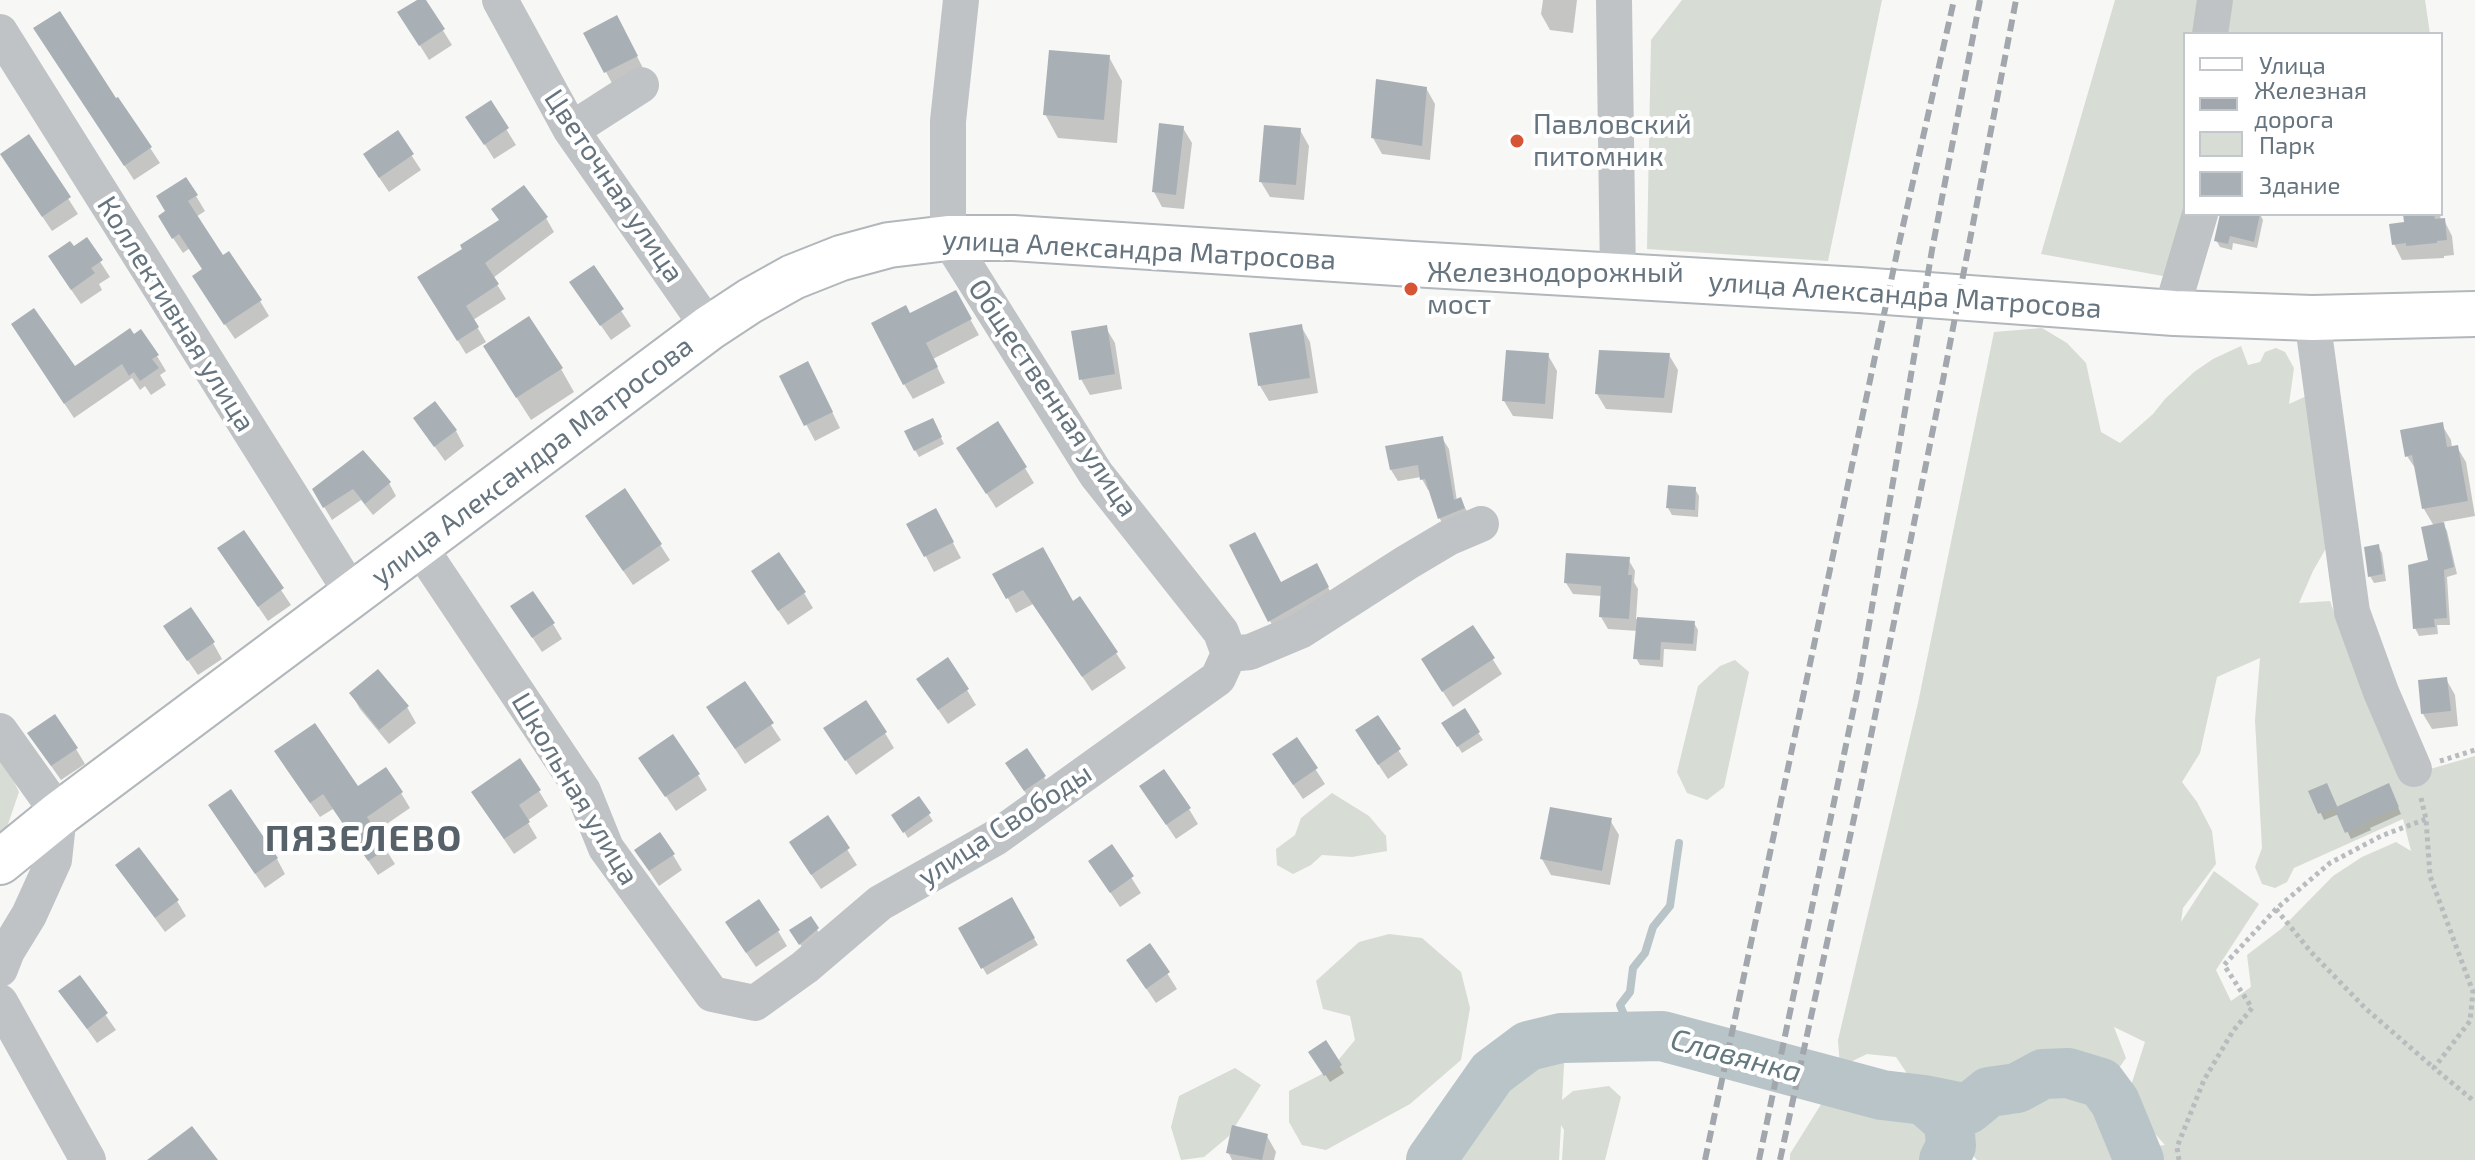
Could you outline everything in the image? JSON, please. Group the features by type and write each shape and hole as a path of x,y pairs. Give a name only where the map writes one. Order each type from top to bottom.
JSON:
{"main road":[{"name":"улица Александра Матросова","path":"0,862 59,814 709,328 793,277 841,258 889,245 948,238 1013,238 1859,290 2174,313 2312,318 2475,314"}],"street":[{"name":"Цветочная улица","path":"500,0 571,130 709,328"},
{"path":"948,238 948,121 961,0"},
{"path":"1614,0 1618,276"},
{"path":"2210,32 2215,0"},
{"name":"Коллективная улица","path":"0,32 353,595"},
{"path":"571,130 641,85"},
{"path":"2174,313 2176,295 2199,216"},
{"name":"Общественная улица","path":"948,238 1096,474 1225,643"},
{"path":"2312,318 2352,612 2381,692 2414,769"},
{"path":"1225,643 1250,652 1300,631 1448,538 1481,524"},
{"name":"Школьная улица","path":"419,546 583,791 606,848 712,994 755,1003"},
{"name":"улица Свободы","path":"755,1003 805,967 880,903 995,838 1218,678 1225,643"},
{"path":"0,731 59,814 54,860 0,969"},
{"path":"0,1002 88,1160"}],"path":[{"path":"2414,769 2426,819 2430,876 2473,992 2470,1021 2434,1068"},
{"path":"2179,1160 2177,1147 2204,1080 2233,1031 2252,1008 2224,965 2276,909 2330,863 2381,836 2426,819"},
{"path":"2276,909 2311,952 2365,1008 2475,1102"}],"green space":[{"path":"1682,0 1882,0 1828,261 1647,249 1651,40"},
{"path":"2115,0 2425,0 2430,32 2183,32 2185,216 2174,278 2041,254"},
{"path":"2042,328 2067,343 2086,363 2101,432 2120,443 2194,372 2241,346 2248,365 2260,362 2265,352 2276,348 2285,352 2294,368 2289,404 2311,394 2329,543 2299,603 2330,601 2399,778 2475,756 2475,1160 1977,1160 1970,1152 1959,1102 1910,1078 1896,1057 1867,1054 1840,1067 1838,1040 1918,703 1994,332","holes":["2260,658 2255,720 2262,848 2255,867 2262,884 2275,888 2287,882 2294,868 2403,819 2411,851 2396,842 2362,857 2333,876 2281,929 2247,955 2251,987 2231,1001 2216,970 2259,904 2214,871 2181,922 2183,908 2216,864 2212,831 2182,782 2200,753 2217,677","2114,1027 2145,1042 2126,1101 2165,1145 2150,1147 2112,1078 2126,1058"]},
{"path":"1735,660 1749,672 1724,787 1707,800 1687,793 1677,772 1698,686 1720,666"},
{"path":"0,751 19,792 7,827 0,833"},
{"path":"1332,793 1369,816 1386,836 1387,851 1352,857 1322,855 1293,874 1277,865 1276,849 1295,835 1301,818"},
{"path":"1389,934 1422,938 1461,972 1470,1008 1461,1060 1410,1104 1326,1150 1302,1145 1289,1122 1289,1091 1330,1070 1355,1040 1350,1016 1323,1009 1316,981 1359,942"},
{"path":"1565,1048 1562,1100 1573,1091 1609,1086 1621,1097 1605,1160 1562,1160 1564,1130 1561,1125 1559,1160 1449,1160 1521,1058"},
{"path":"1235,1068 1261,1085 1229,1136 1204,1157 1181,1160 1171,1127 1179,1096"},
{"path":"1825,1098 1923,1114 1938,1130 1940,1149 1934,1160 1790,1160 1790,1154"}],"building":[{"path":"417,0 426,0 445,29 419,46 397,12"},
{"path":"60,11 152,147 124,166 33,28"},
{"path":"617,15 638,56 604,73 583,33"},
{"path":"1049,50 1110,55 1104,120 1043,115"},
{"path":"1376,79 1427,87 1422,146 1371,138"},
{"path":"491,100 509,128 484,145 465,117"},
{"path":"1159,123 1184,126 1176,195 1152,192"},
{"path":"1264,125 1301,128 1296,185 1259,182"},
{"path":"398,130 414,154 379,178 363,154"},
{"path":"29,134 71,197 42,217 0,154"},
{"path":"186,177 198,195 188,201 223,255 229,251 262,300 224,325 192,276 202,269 179,234 172,239 158,216 165,211 156,196"},
{"path":"524,185 548,217 485,263 499,284 466,306 479,327 457,341 417,277 462,249 460,245 499,220 491,209"},
{"path":"2220,216 2260,216 2254,242 2230,236 2228,244 2214,241"},
{"path":"2403,216 2445,218 2447,240 2392,245 2389,224 2404,222"},
{"path":"87,237 103,260 91,268 95,273 71,290 48,256 70,241 74,246"},
{"path":"594,265 624,309 600,326 569,282"},
{"path":"956,290 972,319 926,343 938,367 903,385 871,323 906,305 910,313"},
{"path":"34,308 75,366 130,328 134,334 141,329 159,355 152,359 159,368 140,381 134,372 129,376 122,364 64,404 11,324"},
{"path":"529,316 563,368 516,398 483,346"},
{"path":"1302,324 1310,378 1258,386 1249,333"},
{"path":"1107,325 1115,374 1079,380 1071,331"},
{"path":"1506,350 1549,353 1545,404 1502,401"},
{"path":"1599,350 1670,353 1664,398 1595,394"},
{"path":"808,361 833,412 804,426 779,376"},
{"path":"435,401 457,430 434,447 413,418"},
{"path":"933,418 942,437 914,451 904,431"},
{"path":"998,421 1027,467 986,494 956,448"},
{"path":"2443,422 2447,447 2458,445 2468,501 2422,509 2412,455 2405,457 2400,430"},
{"path":"1443,436 1454,500 1461,497 1465,508 1438,519 1425,479 1420,480 1418,465 1390,470 1385,446"},
{"path":"363,450 391,482 365,504 353,489 323,508 312,489"},
{"path":"1668,485 1696,487 1695,510 1666,508"},
{"path":"625,488 662,544 623,571 585,516"},
{"path":"936,508 954,542 924,557 906,524"},
{"path":"2444,522 2454,567 2444,570 2447,618 2434,619 2435,627 2413,629 2408,565 2428,560 2421,527"},
{"path":"244,530 284,588 258,607 217,548"},
{"path":"1255,532 1281,582 1317,563 1329,587 1268,622 1229,545"},
{"path":"2379,544 2383,574 2368,577 2364,547"},
{"path":"1043,547 1073,601 1080,596 1118,652 1082,677 1023,590 1006,599 992,574"},
{"path":"779,552 806,592 778,611 751,571"},
{"path":"1566,553 1630,557 1629,619 1599,617 1601,586 1564,583"},
{"path":"533,591 555,623 532,638 510,606"},
{"path":"191,607 215,642 187,661 163,626"},
{"path":"1637,617 1695,621 1693,644 1661,642 1660,660 1633,659"},
{"path":"1473,625 1495,658 1442,692 1421,659"},
{"path":"948,657 969,689 938,710 916,679"},
{"path":"378,669 409,706 379,730 349,693"},
{"path":"2447,677 2451,711 2421,714 2418,680"},
{"path":"745,681 774,723 735,749 706,707"},
{"path":"866,700 887,732 845,761 823,728"},
{"path":"1465,708 1480,732 1457,747 1441,723"},
{"path":"55,714 78,748 51,766 27,733"},
{"path":"1378,715 1401,749 1378,765 1355,730"},
{"path":"315,723 358,786 386,767 403,792 367,817 388,848 368,861 323,794 310,803 274,751"},
{"path":"673,734 700,774 665,797 638,758"},
{"path":"1297,737 1318,768 1293,785 1272,754"},
{"path":"1027,748 1046,776 1024,791 1005,763"},
{"path":"520,758 541,790 519,805 530,822 504,839 471,792"},
{"path":"1164,769 1191,808 1166,825 1139,786"},
{"path":"2327,783 2337,806 2318,814 2308,791"},
{"path":"2389,783 2399,807 2345,833 2334,808"},
{"path":"231,789 278,858 255,874 208,805"},
{"path":"919,796 931,813 903,833 891,815"},
{"path":"1550,807 1612,818 1602,871 1540,859"},
{"path":"828,815 850,848 811,875 789,842"},
{"path":"660,832 675,854 649,871 634,850"},
{"path":"1112,844 1134,876 1110,893 1088,861"},
{"path":"139,847 179,900 155,918 115,865"},
{"path":"1012,897 1035,938 981,969 958,928"},
{"path":"759,899 780,930 746,953 725,922"},
{"path":"811,916 819,928 799,945 789,930"},
{"path":"1150,943 1170,972 1146,989 1126,960"},
{"path":"80,975 108,1013 87,1029 58,991"},
{"path":"1326,1040 1342,1065 1324,1076 1308,1052"},
{"path":"1232,1125 1268,1134 1262,1160 1226,1153"},
{"path":"192,1126 218,1160 147,1160"}],"waterway":[{"path":"1633,1036 1620,1005 1630,992 1633,968 1645,953 1653,927 1670,906 1679,843"},
{"name":"Славянка","path":"1431,1160 1492,1073 1528,1046 1561,1038 1662,1036 1882,1095 1924,1100 1949,1122 1951,1146 1944,1160"},
{"path":"1924,1100 1968,1109 1989,1092 2017,1088 2043,1074 2068,1073 2101,1083 2115,1102 2139,1160"}],"railway":[{"path":"1705,1160 1898,248 1954,0"},
{"path":"1759,1160 1860,678 1932,250 1980,0"},
{"path":"1780,1160 1859,795 2016,0"}],"place":[{"name":"Павловский питомник","path":"1517,141"},
{"name":"Железнодорожный мост","path":"1411,289"}],"district":[{"name":"ПЯЗЕЛЕВО","path":"364,839"}]}
